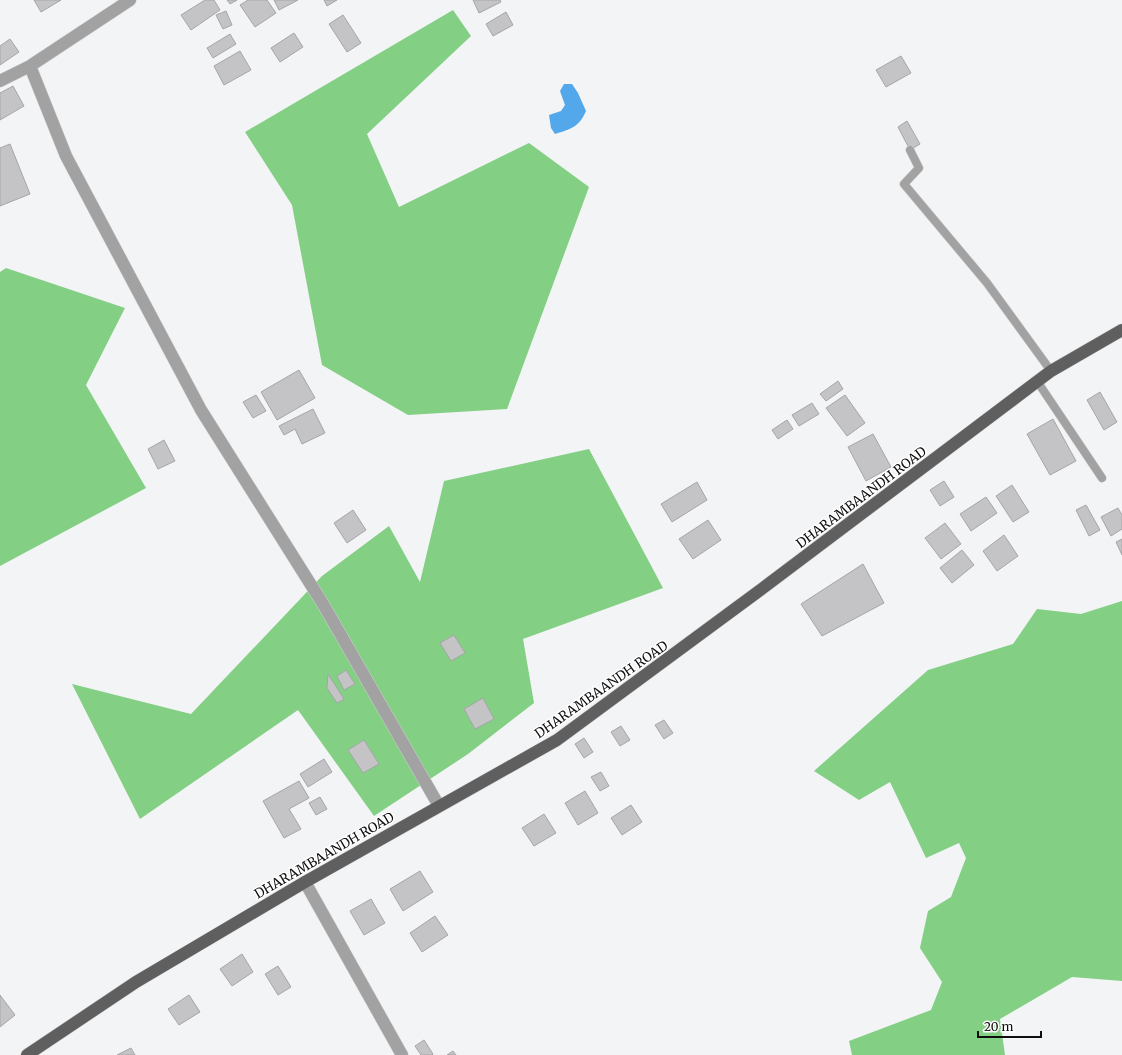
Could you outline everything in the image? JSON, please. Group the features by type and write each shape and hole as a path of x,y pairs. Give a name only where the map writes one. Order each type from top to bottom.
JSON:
{"main road":[{"name":"DHARAMBAANDH ROAD","path":"27,1055 136,982 305,882 557,740 770,583 1037,381 1051,371 1122,330"}],"street":[{"path":"0,81 30,66 130,0"},
{"path":"30,66 66,156 201,410 323,604 439,806"},
{"path":"305,882 402,1055"}],"lane":[{"path":"910,150 919,168 904,184 987,283 1051,371"},
{"path":"1037,381 1102,478"}],"green space":[{"path":"453,10 471,36 367,134 399,207 529,143 589,187 507,409 408,415 322,365 292,205 245,132"},
{"path":"6,268 125,308 86,385 146,488 0,566 0,272"},
{"path":"589,449 663,588 523,639 534,703 468,754 374,816 298,710 140,819 72,684 191,714 322,576 389,526 420,582 444,481"},
{"path":"1122,601 1122,981 1072,977 1000,1019 1005,1055 852,1055 849,1041 931,1010 942,982 920,948 928,911 951,897 966,858 959,843 926,858 890,782 859,800 814,771 928,670 1013,644 1037,609 1081,614"}],"water":[{"path":"564,84 572,84 586,111 574,127 555,134 551,128 549,115 561,111 565,105 560,91"}],"building":[{"path":"34,0 61,0 41,12"},
{"path":"205,0 214,0 220,10 191,30 181,15"},
{"path":"227,0 237,0 230,4"},
{"path":"248,0 267,0 276,13 255,27 240,5"},
{"path":"274,0 298,0 279,10"},
{"path":"324,0 337,0 327,6"},
{"path":"473,0 500,0 501,2 479,13"},
{"path":"226,11 232,25 223,29 216,15"},
{"path":"506,12 513,25 493,36 486,24"},
{"path":"343,15 361,43 347,52 329,24"},
{"path":"294,33 303,47 280,62 271,48"},
{"path":"230,34 236,44 213,58 207,48"},
{"path":"10,39 19,52 0,65 0,46"},
{"path":"240,51 251,70 224,85 214,66"},
{"path":"901,56 911,73 886,87 876,70"},
{"path":"13,86 24,106 0,120 0,93"},
{"path":"907,121 920,144 910,150 898,127"},
{"path":"10,144 30,194 0,206 0,148"},
{"path":"299,370 315,398 277,420 261,392"},
{"path":"838,381 843,389 826,401 820,394"},
{"path":"1100,392 1117,422 1104,430 1087,400"},
{"path":"256,395 266,411 253,418 243,402"},
{"path":"845,395 865,423 847,436 826,408"},
{"path":"812,403 819,414 799,426 792,415"},
{"path":"313,409 325,433 302,444 295,429 284,435 279,426"},
{"path":"1053,419 1076,461 1050,475 1027,434"},
{"path":"787,420 793,429 778,439 772,430"},
{"path":"873,434 891,467 866,481 848,447"},
{"path":"164,440 175,461 158,469 148,449"},
{"path":"944,481 954,497 940,506 930,490"},
{"path":"697,482 707,500 672,522 661,504"},
{"path":"1012,485 1029,512 1013,522 996,496"},
{"path":"986,497 997,513 971,531 960,514"},
{"path":"1086,505 1100,530 1089,536 1076,510"},
{"path":"1118,508 1122,515 1122,529 1111,536 1101,517"},
{"path":"353,510 366,530 347,543 334,523"},
{"path":"708,520 721,540 693,559 679,539"},
{"path":"945,523 961,544 941,559 925,538"},
{"path":"1004,535 1018,556 997,571 983,551"},
{"path":"1122,539 1122,555 1116,542"},
{"path":"962,550 974,565 952,583 940,568"},
{"path":"863,564 884,603 822,636 801,604"},
{"path":"454,635 465,653 451,661 440,643"},
{"path":"346,670 355,684 344,690 337,676"},
{"path":"328,674 344,699 337,703 327,688"},
{"path":"483,698 494,719 475,729 464,709"},
{"path":"664,720 673,733 664,739 655,725"},
{"path":"621,726 630,740 620,746 611,732"},
{"path":"584,738 593,752 584,758 575,744"},
{"path":"364,740 379,764 363,773 348,750"},
{"path":"324,759 332,772 308,787 300,774"},
{"path":"601,772 609,786 600,791 591,777"},
{"path":"299,781 309,798 289,809 301,829 284,838 263,801"},
{"path":"585,791 598,813 578,825 565,803"},
{"path":"320,797 327,809 316,815 309,803"},
{"path":"631,805 642,822 622,835 611,818"},
{"path":"544,814 556,833 534,846 522,828"},
{"path":"420,871 433,892 403,911 390,889"},
{"path":"371,899 385,923 364,935 350,911"},
{"path":"435,916 448,935 422,952 410,933"},
{"path":"242,954 253,972 232,986 220,969"},
{"path":"278,966 291,987 278,995 265,974"},
{"path":"0,995 15,1015 0,1027"},
{"path":"189,995 200,1012 179,1025 168,1009"},
{"path":"424,1040 433,1054 432,1055 421,1055 415,1046"},
{"path":"131,1048 135,1055 117,1055"},
{"path":"453,1051 456,1055 447,1055"}]}
